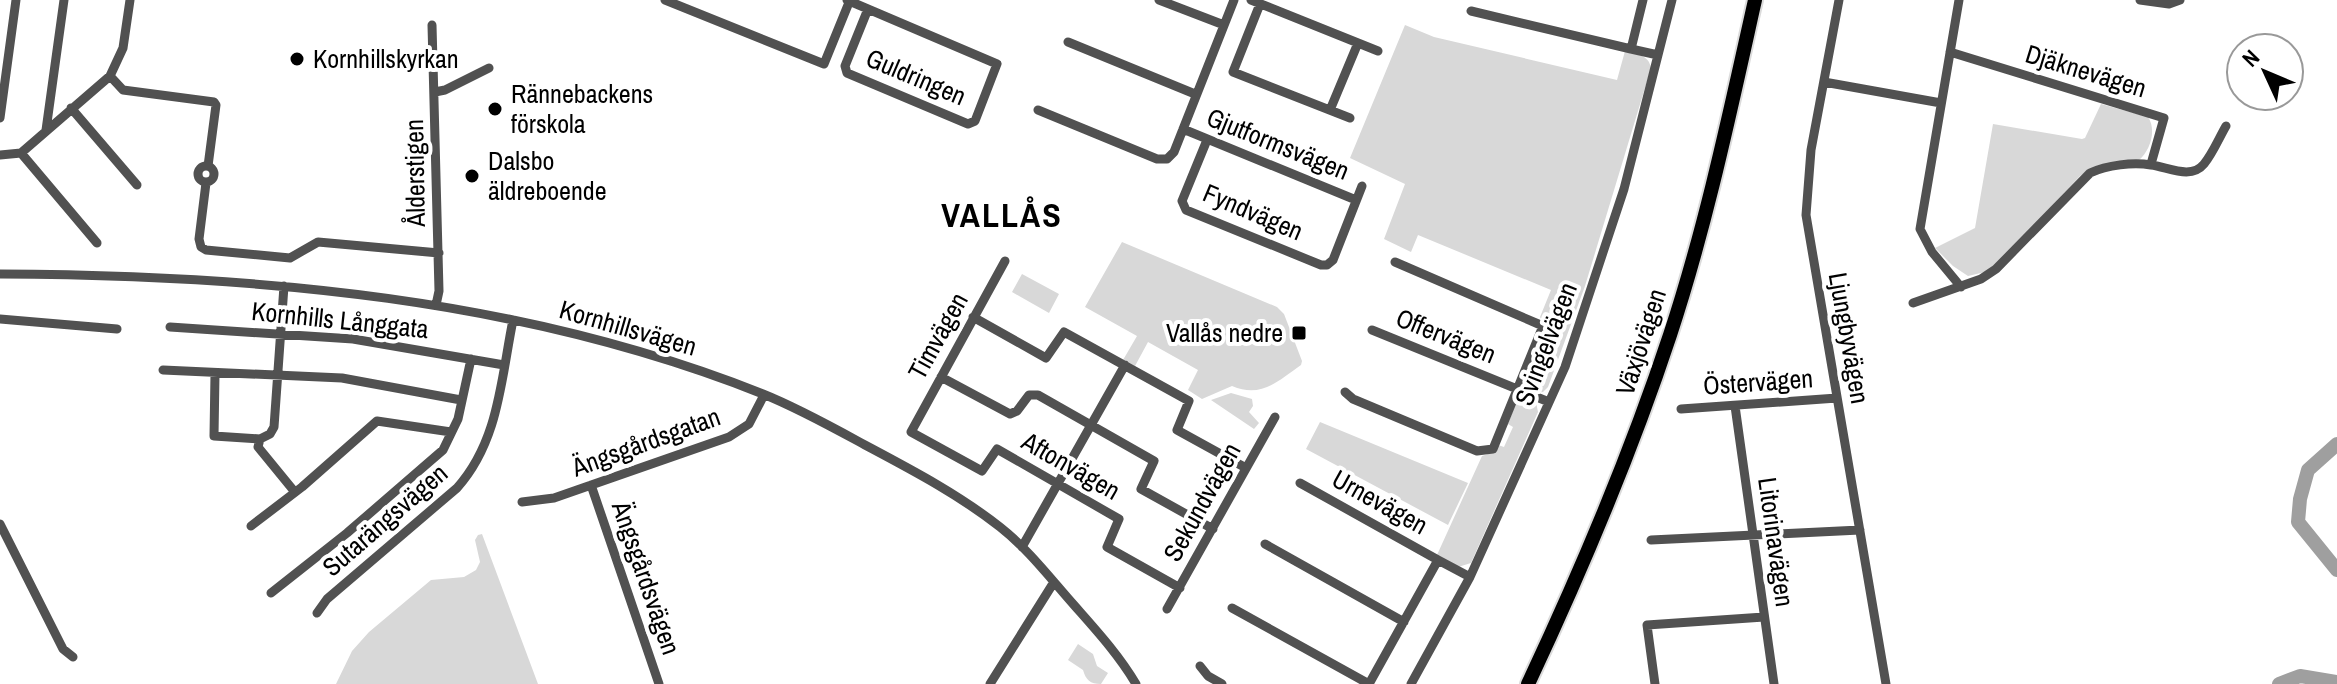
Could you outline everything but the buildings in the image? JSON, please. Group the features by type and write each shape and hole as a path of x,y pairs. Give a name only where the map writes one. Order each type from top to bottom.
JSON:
{"highway":[{"name":"Växjövägen","path":"1528,684 1587,557 1624,466 1667,344 1713,184 1755,0"}],"street":[{"path":"0,118 16,0"},
{"path":"46,130 64,0"},
{"path":"0,155 21,153 110,76 123,48 130,0"},
{"path":"665,0 678,2 824,64 849,0"},
{"name":"Guldringen","path":"849,0 997,64 975,121 968,124 847,73 845,66 868,9"},
{"path":"1159,0 1224,25"},
{"path":"1038,110 1157,159 1167,159 1174,152 1234,0"},
{"path":"1631,49 1643,0"},
{"name":"Svingelvägen","path":"1411,684 1470,577 1565,367 1624,189 1672,0"},
{"name":"Ljungbyvägen","path":"1839,0 1808,174 1806,215 1886,684"},
{"path":"1959,0 1920,229 1922,238 1961,287"},
{"path":"2140,0 2169,4 2180,0"},
{"path":"1350,118 1233,72 1256,2 1378,51"},
{"path":"1471,11 1658,55"},
{"name":"Ålderstigen","path":"432,25 439,253 436,305"},
{"path":"1068,42 1195,94"},
{"path":"1330,110 1358,43"},
{"name":"Djäknevägen","path":"1950,52 2164,118 2151,164"},
{"name":"Ålderstigen","path":"435,92 489,68"},
{"name":"Ålderstigen","path":"110,76 123,90 214,102 216,105 208,166 202,167 197,175 199,180 206,183 199,239 201,247 206,250 290,258 318,242 439,253"},
{"path":"1824,82 1941,103"},
{"path":"71,108 137,185"},
{"path":"1913,303 1981,279 2005,262 2090,173 2106,167 2151,164 2189,172 2197,170 2204,164 2226,126"},
{"name":"Gjutformsvägen","path":"1183,129 1356,200"},
{"name":"Fyndvägen","path":"1207,140 1182,201 1186,210 1321,265 1333,260 1356,200"},
{"path":"21,153 97,243"},
{"path":"1356,200 1362,186"},
{"name":"Timvägen","path":"911,432 1005,261"},
{"path":"1345,392 1353,399 1482,452 1493,449 1543,326 1395,262"},
{"name":"Kornhillsvägen","path":"0,274 121,276 284,286 436,305 570,332 656,356 764,395 935,482 989,519 1022,547 1116,654 1136,684"},
{"path":"259,443 274,427 284,286"},
{"path":"973,317 1046,358 1064,332 1125,365 1189,401 1177,430 1246,468"},
{"path":"0,319 117,329"},
{"name":"Sutarängsvägen","path":"317,613 327,599 471,473 492,430 513,320"},
{"name":"Kornhills Långgata","path":"170,327 353,339 504,365"},
{"name":"Offervägen","path":"1372,330 1549,402"},
{"path":"271,593 443,450 458,419 471,359"},
{"path":"1022,547 1125,365"},
{"path":"163,370 342,378 461,400"},
{"path":"215,374 214,436 259,443 294,491"},
{"path":"941,377 1010,414 1017,411 1029,395 1038,395 1154,461 1141,489 1213,529"},
{"name":"Ängsgårdsgatan","path":"522,502 554,498 737,433 749,424 764,395"},
{"name":"Östervägen","path":"1681,409 1837,398"},
{"name":"Litorinavägen","path":"1735,406 1774,684"},
{"name":"Sekundvägen","path":"1167,609 1275,417"},
{"path":"251,526 377,421 451,432"},
{"name":"Aftonvägen","path":"911,432 982,471 997,449 1059,484 1119,519 1107,547 1180,588"},
{"name":"Urnevägen","path":"1300,483 1470,577"},
{"name":"Ängsgårdsvägen","path":"591,485 659,684"},
{"path":"0,524 63,649 73,657"},
{"path":"1651,540 1860,530"},
{"path":"1265,544 1404,622"},
{"path":"1232,608 1369,684 1438,560"},
{"path":"990,684 1054,582"},
{"path":"1655,684 1647,625 1764,617"},
{"path":"1200,666 1208,676 1222,684"}],"shaded area":[{"path":"1405,25 1434,37 1617,80 1625,51 1642,56 1650,64 1585,286 1548,387 1543,392 1529,390 1526,381 1533,357 1539,359 1549,339 1543,336 1546,328 1540,317 1551,290 1418,235 1411,252 1384,239 1405,184 1350,158"},
{"path":"2101,104 2148,117 2152,128 2151,140 2139,160 2088,170 2000,261 1985,272 1968,276 1935,248 1975,228 1993,124 2082,139"},
{"path":"1122,242 1277,307 1284,314 1301,365 1260,389 1232,386 1202,399 1188,390 1198,370 1148,342 1135,366 1123,360 1137,336 1085,307"},
{"path":"1022,274 1059,294 1049,313 1012,292"},
{"path":"1231,393 1252,399 1253,406 1249,412 1259,423 1254,429 1211,400"},
{"path":"1525,397 1536,402 1538,412 1471,563 1458,567 1437,555 1482,456 1494,452 1498,445 1504,447 1513,427 1508,424 1517,400"},
{"path":"1320,422 1468,483 1448,525 1306,449"},
{"path":"482,534 538,684 336,684 352,651 369,632 431,580 464,577 476,570 480,562 475,540"},
{"path":"1078,644 1093,654 1097,666 1108,673 1101,684 1089,681 1083,670 1068,660"}],"waterway":[{"path":"2337,444 2308,470 2298,522 2337,570"},
{"path":"2279,684 2300,676 2337,682"}],"place":[{"name":"Kornhillskyrkan","path":"297,59"},
{"name":"Rännebackens förskola","path":"495,109"},
{"name":"Dalsbo äldreboende","path":"472,176"},
{"name":"Vallås nedre","path":"1299,333"}],"district":[{"name":"VALLÅS","path":"1002,215"}]}
